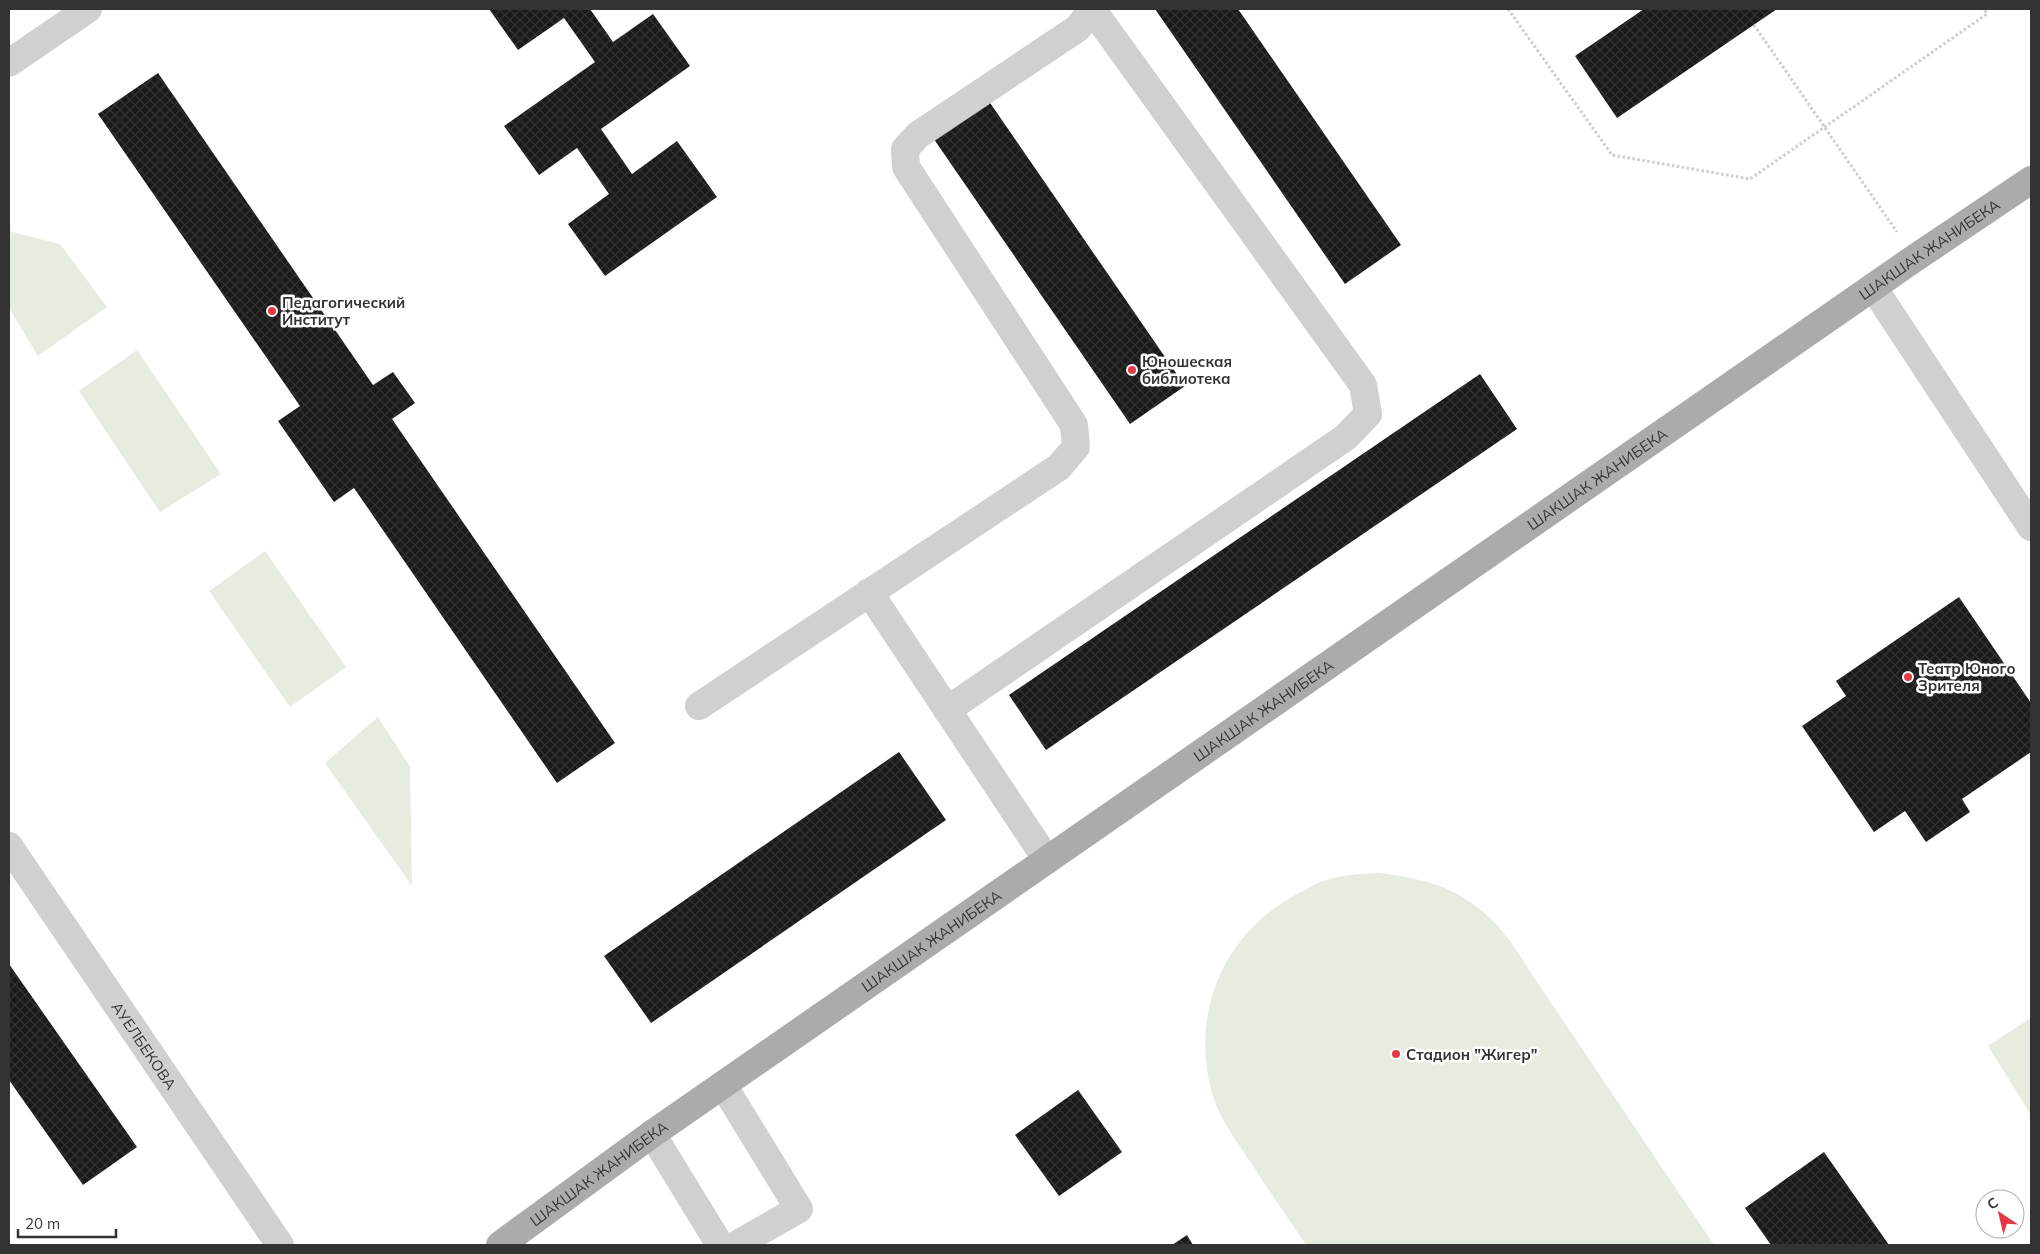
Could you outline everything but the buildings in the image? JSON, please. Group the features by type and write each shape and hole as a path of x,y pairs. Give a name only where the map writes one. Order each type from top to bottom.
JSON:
{"main road":[{"name":"ШАКШАК ЖАНИБЕКА","path":"500,1245 652,1134 1873,286 2031,180"}],"street":[{"path":"9,63 88,9"},
{"path":"699,706 868,592 1059,467 1076,447 1074,426 906,168 905,149 918,135 1078,28 1092,9 1362,385 1368,414 1346,437 947,710"},
{"path":"1873,286 2031,527"},
{"path":"868,592 1047,860"},
{"name":"АУЕЛБЕКОВА","path":"9,846 280,1245"},
{"path":"723,1085 799,1209 736,1245"},
{"path":"652,1134 720,1245"}],"path":[{"path":"1508,9 1612,155 1750,179 1987,14 1984,9"},
{"path":"1754,25 1915,258"}],"shaded area":[{"path":"9,231 60,244 107,307 38,356 9,308"},
{"path":"137,350 221,474 160,512 79,391"},
{"path":"265,551 346,667 290,707 209,591"},
{"path":"378,717 410,767 412,886 325,763"},
{"name":"Стадион \"Жигер\"","path":"1379,873 1428,882 1449,890 1468,900 1500,929 1515,947 1714,1245 1306,1245 1234,1137 1214,1100 1206,1059 1206,1030 1211,1001 1221,974 1235,949 1254,926 1276,907 1311,886 1333,878 1346,875"},
{"path":"2031,1018 2031,1115 1988,1046"}],"place":[{"name":"Педагогический Институт","path":"272,311"},
{"name":"Юношеская библиотека","path":"1132,370"},
{"name":"Театр Юного Зрителя","path":"1908,677"},
{"name":"Стадион \"Жигер\"","path":"1396,1054"}]}
